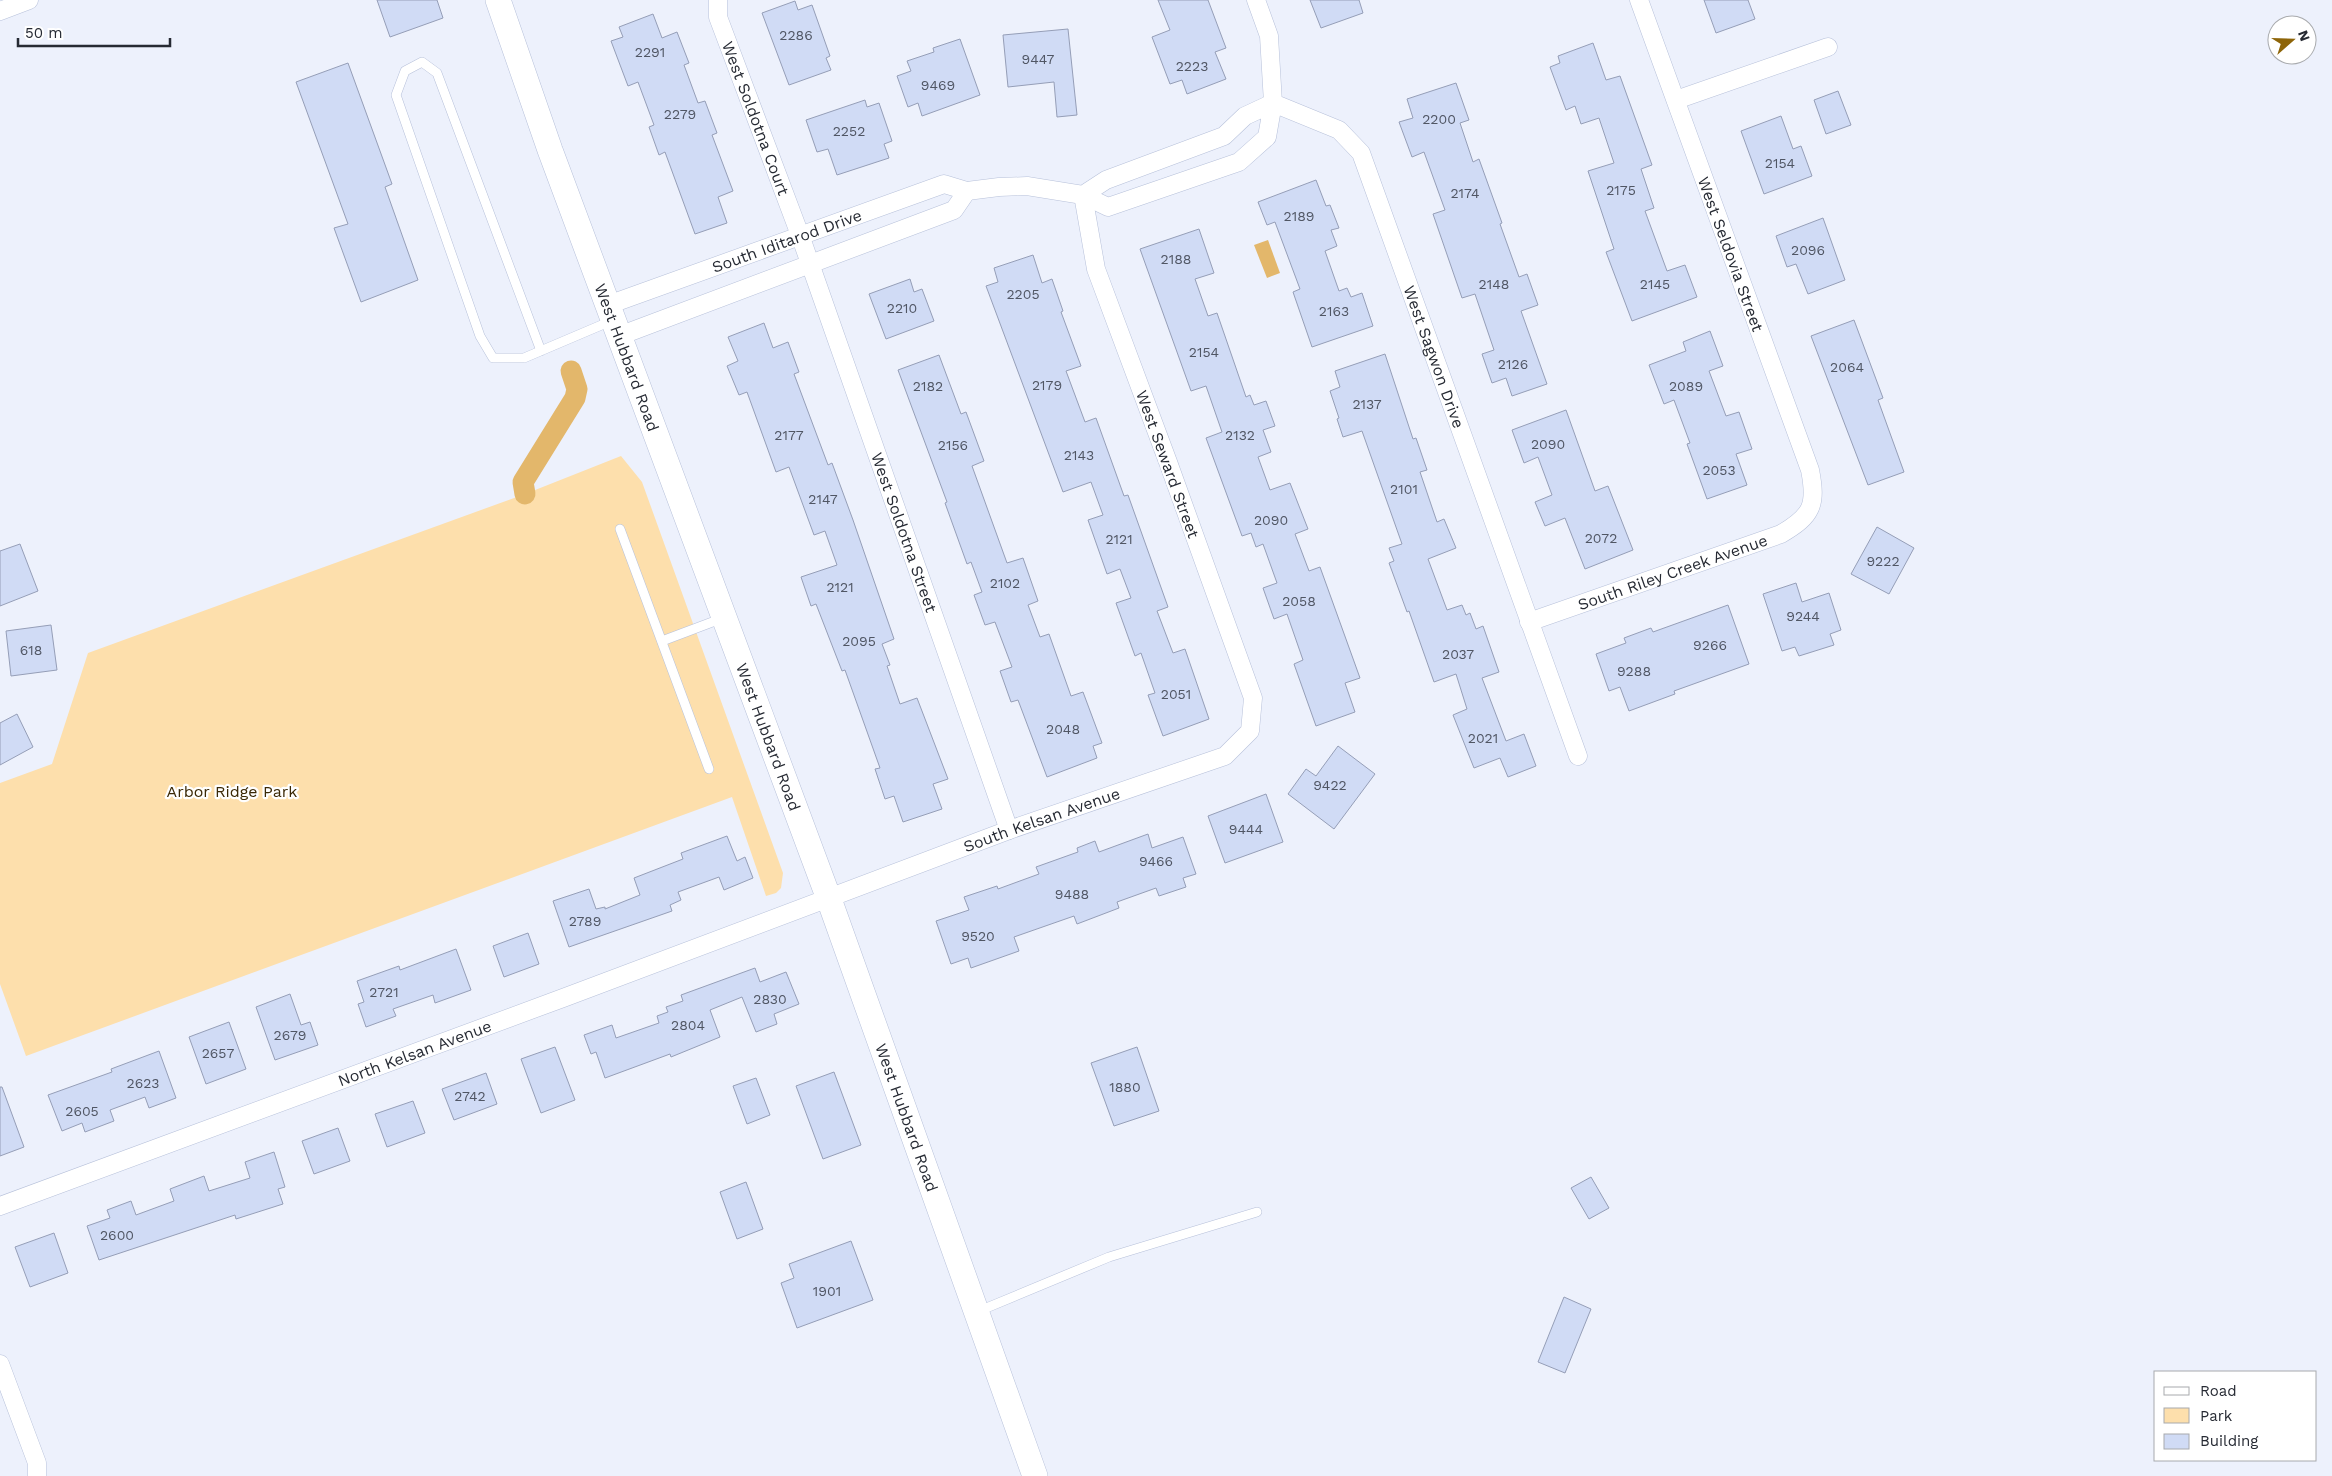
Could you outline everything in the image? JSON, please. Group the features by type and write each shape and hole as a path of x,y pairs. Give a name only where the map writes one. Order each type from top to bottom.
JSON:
{"street":[{"path":"0,11 29,0"},
{"name":"West Hubbard Road","path":"498,0 550,150 829,899 1035,1476"},
{"name":"West Soldotna Court","path":"718,0 718,16 800,235"},
{"path":"1083,195 1106,180 1224,136 1245,116 1273,103 1269,36 1256,0"},
{"name":"West Seldovia Street","path":"1639,0 1810,470 1814,491 1811,510"},
{"path":"1676,100 1828,47"},
{"name":"South Iditarod Drive","path":"614,320 800,235 944,184 966,191 1027,186 1083,195 1108,207 1238,162 1267,137 1273,103"},
{"name":"West Sagwon Drive","path":"1273,103 1339,130 1361,153 1578,756"},
{"name":"South Iditarod Drive","path":"614,320 810,264 954,210 966,191"},
{"name":"West Seward Street","path":"1083,195 1096,269 1253,698 1250,732"},
{"name":"West Soldotna Street","path":"800,235 1009,830"},
{"name":"South Riley Creek Avenue","path":"1529,622 1781,534 1799,524 1811,510"},
{"name":"South Kelsan Avenue","path":"829,899 1009,830 1225,756 1250,732"},
{"name":"North Kelsan Avenue","path":"0,1206 829,899"},
{"path":"0,1364 37,1463 37,1476"}],"lane":[{"path":"541,351 437,72 422,62 404,71 396,95 480,336 493,358 524,358 541,351 614,320"},
{"path":"620,529 709,769"},
{"path":"662,641 725,617"},
{"path":"976,1312 1108,1258 1257,1212"}],"green space":[{"name":"Arbor Ridge Park","path":"621,456 642,482 783,873 781,888 776,893 766,896 732,797 26,1056 0,984 0,783 52,764 88,653 525,494"}],"shaded area":[{"path":"1268,240 1280,273 1267,278 1254,245"}],"building":[{"path":"377,0 437,0 443,18 390,37"},
{"path":"1158,0 1208,0 1226,48 1215,52 1226,79 1187,94 1182,80 1170,84 1152,37 1170,30"},
{"path":"1310,0 1359,0 1363,13 1321,28"},
{"path":"1704,0 1748,0 1755,19 1716,33"},
{"path":"795,1 798,10 812,5 830,56 826,58 831,70 789,85 762,13"},
{"path":"653,14 662,38 677,32 689,63 684,65 698,103 705,101 717,133 712,135 733,191 718,197 727,223 695,234 665,152 659,155 649,127 654,125 638,82 628,86 611,41 623,37 619,27"},
{"path":"1068,29 1077,115 1057,117 1054,82 1008,87 1003,35"},
{"path":"960,39 980,95 922,116 918,103 908,107 897,76 911,71 907,61 934,52 933,48"},
{"path":"1593,43 1606,80 1620,76 1652,165 1641,169 1654,208 1645,211 1667,271 1685,265 1697,297 1632,321 1606,252 1614,249 1588,171 1614,163 1599,118 1581,124 1575,106 1566,110 1550,67 1560,63 1558,56"},
{"path":"348,63 392,184 385,187 418,280 361,302 334,228 348,224 296,82"},
{"path":"1456,83 1469,120 1460,123 1473,162 1479,159 1519,277 1527,274 1538,305 1521,311 1547,384 1512,396 1506,378 1492,383 1482,354 1494,350 1475,294 1462,298 1433,214 1445,210 1424,152 1412,157 1399,122 1413,118 1407,99"},
{"path":"1838,91 1851,125 1826,134 1814,100"},
{"path":"865,100 867,107 879,103 892,141 884,144 889,158 837,175 828,149 817,152 806,120"},
{"path":"1781,116 1793,149 1801,146 1812,176 1764,194 1741,131"},
{"path":"1316,180 1326,206 1330,205 1339,228 1331,230 1337,246 1325,251 1339,291 1347,288 1351,297 1362,293 1373,326 1312,347 1293,292 1300,289 1275,222 1267,225 1258,202"},
{"path":"1823,218 1845,280 1808,294 1796,264 1787,267 1776,236"},
{"path":"1199,229 1214,273 1195,279 1208,316 1217,313 1246,397 1250,395 1254,405 1266,401 1275,426 1263,430 1271,452 1258,457 1270,490 1290,483 1308,529 1295,534 1309,571 1320,567 1360,678 1345,683 1355,712 1316,726 1294,664 1303,660 1287,614 1274,619 1263,588 1277,583 1263,544 1256,547 1251,533 1242,536 1206,438 1222,432 1206,386 1191,391 1140,249"},
{"path":"1033,255 1042,283 1052,279 1063,311 1061,312 1081,366 1066,371 1085,422 1096,418 1124,496 1128,495 1168,607 1157,611 1173,653 1185,649 1209,719 1163,736 1148,695 1155,693 1141,653 1135,656 1116,603 1131,598 1120,569 1107,574 1088,520 1103,515 1091,482 1063,492 986,286 998,282 994,268"},
{"path":"910,279 914,292 922,289 934,321 886,339 869,294"},
{"path":"1854,320 1883,398 1878,400 1904,472 1868,485 1811,336"},
{"path":"764,323 773,348 788,342 799,372 794,374 828,465 832,463 853,520 894,639 882,644 890,665 887,666 900,704 917,698 948,779 933,784 942,809 903,822 894,796 885,799 875,769 880,768 845,670 842,671 816,604 811,606 801,577 837,565 825,531 814,535 789,467 776,472 747,392 739,395 727,366 738,361 728,337"},
{"path":"1710,331 1723,366 1709,371 1726,416 1739,412 1752,449 1736,454 1747,485 1707,499 1687,444 1690,443 1674,400 1664,404 1649,365 1686,351 1683,342"},
{"path":"1385,354 1413,439 1416,438 1427,470 1420,472 1437,522 1444,519 1456,548 1428,559 1447,610 1462,605 1466,615 1470,613 1476,629 1483,626 1499,672 1482,678 1506,741 1524,734 1536,766 1508,777 1500,758 1474,768 1453,715 1467,709 1456,674 1434,682 1409,611 1407,612 1389,563 1394,561 1389,548 1402,544 1362,431 1343,437 1337,419 1339,418 1330,391 1340,387 1335,371"},
{"path":"939,355 961,414 966,412 984,461 972,466 1007,563 1023,558 1038,601 1028,605 1040,637 1049,634 1071,696 1083,692 1102,743 1093,746 1097,758 1047,777 1018,700 1011,702 1000,671 1012,667 995,622 985,625 974,595 982,592 971,562 967,564 945,503 947,502 898,370"},
{"path":"1566,410 1595,491 1608,486 1633,550 1585,569 1565,518 1545,526 1535,502 1552,495 1538,457 1524,463 1512,430"},
{"path":"1877,527 1914,548 1889,594 1851,574"},
{"path":"20,544 38,591 0,606 0,551"},
{"path":"1796,583 1802,602 1829,593 1841,630 1830,634 1834,645 1799,656 1795,647 1782,651 1763,594"},
{"path":"1728,605 1749,664 1674,691 1675,694 1629,711 1620,687 1609,691 1596,654 1626,643 1624,638 1651,628 1653,632"},
{"path":"51,625 57,670 11,676 6,631"},
{"path":"17,714 33,747 0,765 0,723"},
{"path":"1338,746 1375,774 1334,829 1288,794 1306,769 1316,776"},
{"path":"1266,794 1283,842 1225,863 1208,816"},
{"path":"1148,834 1152,848 1183,837 1196,874 1183,878 1186,887 1159,896 1156,888 1117,902 1119,908 1077,924 1074,916 1014,937 1019,951 971,968 968,958 951,964 936,921 969,910 964,897 997,886 998,889 1039,874 1036,867 1078,852 1077,848 1095,841 1099,852"},
{"path":"727,836 737,861 745,857 753,878 724,890 719,877 678,892 681,900 670,905 672,911 569,947 553,901 589,889 596,909 605,907 605,909 640,895 634,878 683,859 681,853"},
{"path":"528,933 539,964 504,977 493,946"},
{"path":"456,949 471,990 435,1003 433,995 393,1009 396,1016 366,1027 358,1004 364,1002 357,981 399,966 400,970"},
{"path":"755,968 760,982 786,972 799,1004 774,1014 777,1024 756,1032 742,997 710,1010 720,1037 671,1057 670,1054 605,1078 596,1052 591,1054 584,1035 612,1025 616,1038 659,1023 657,1016 668,1012 666,1007 683,1001 681,995"},
{"path":"290,994 301,1025 310,1022 318,1045 275,1060 256,1007"},
{"path":"229,1022 246,1069 206,1084 189,1037"},
{"path":"555,1047 575,1100 541,1113 521,1059"},
{"path":"1137,1047 1159,1111 1114,1126 1091,1063"},
{"path":"159,1051 176,1098 149,1108 145,1097 110,1110 114,1121 85,1132 82,1123 62,1131 48,1095 112,1072 111,1069"},
{"path":"834,1072 861,1145 823,1159 796,1086"},
{"path":"486,1073 497,1104 454,1120 442,1089"},
{"path":"756,1078 770,1115 747,1124 733,1086"},
{"path":"0,1087 2,1087 24,1147 0,1156"},
{"path":"413,1101 425,1133 387,1147 375,1114"},
{"path":"338,1128 350,1161 314,1174 302,1141"},
{"path":"274,1152 285,1187 278,1189 283,1204 236,1219 235,1215 99,1260 87,1226 110,1218 107,1210 131,1201 136,1215 174,1201 170,1189 204,1176 209,1191 250,1178 245,1162"},
{"path":"1591,1177 1609,1208 1589,1219 1571,1188"},
{"path":"746,1182 763,1229 737,1239 720,1192"},
{"path":"54,1233 68,1273 30,1287 15,1247"},
{"path":"851,1241 873,1300 797,1328 781,1283 794,1278 789,1264"},
{"path":"1564,1297 1591,1309 1565,1373 1538,1362"}],"waterway":[{"path":"525,494 523,482 575,398 577,389 571,371"}]}
